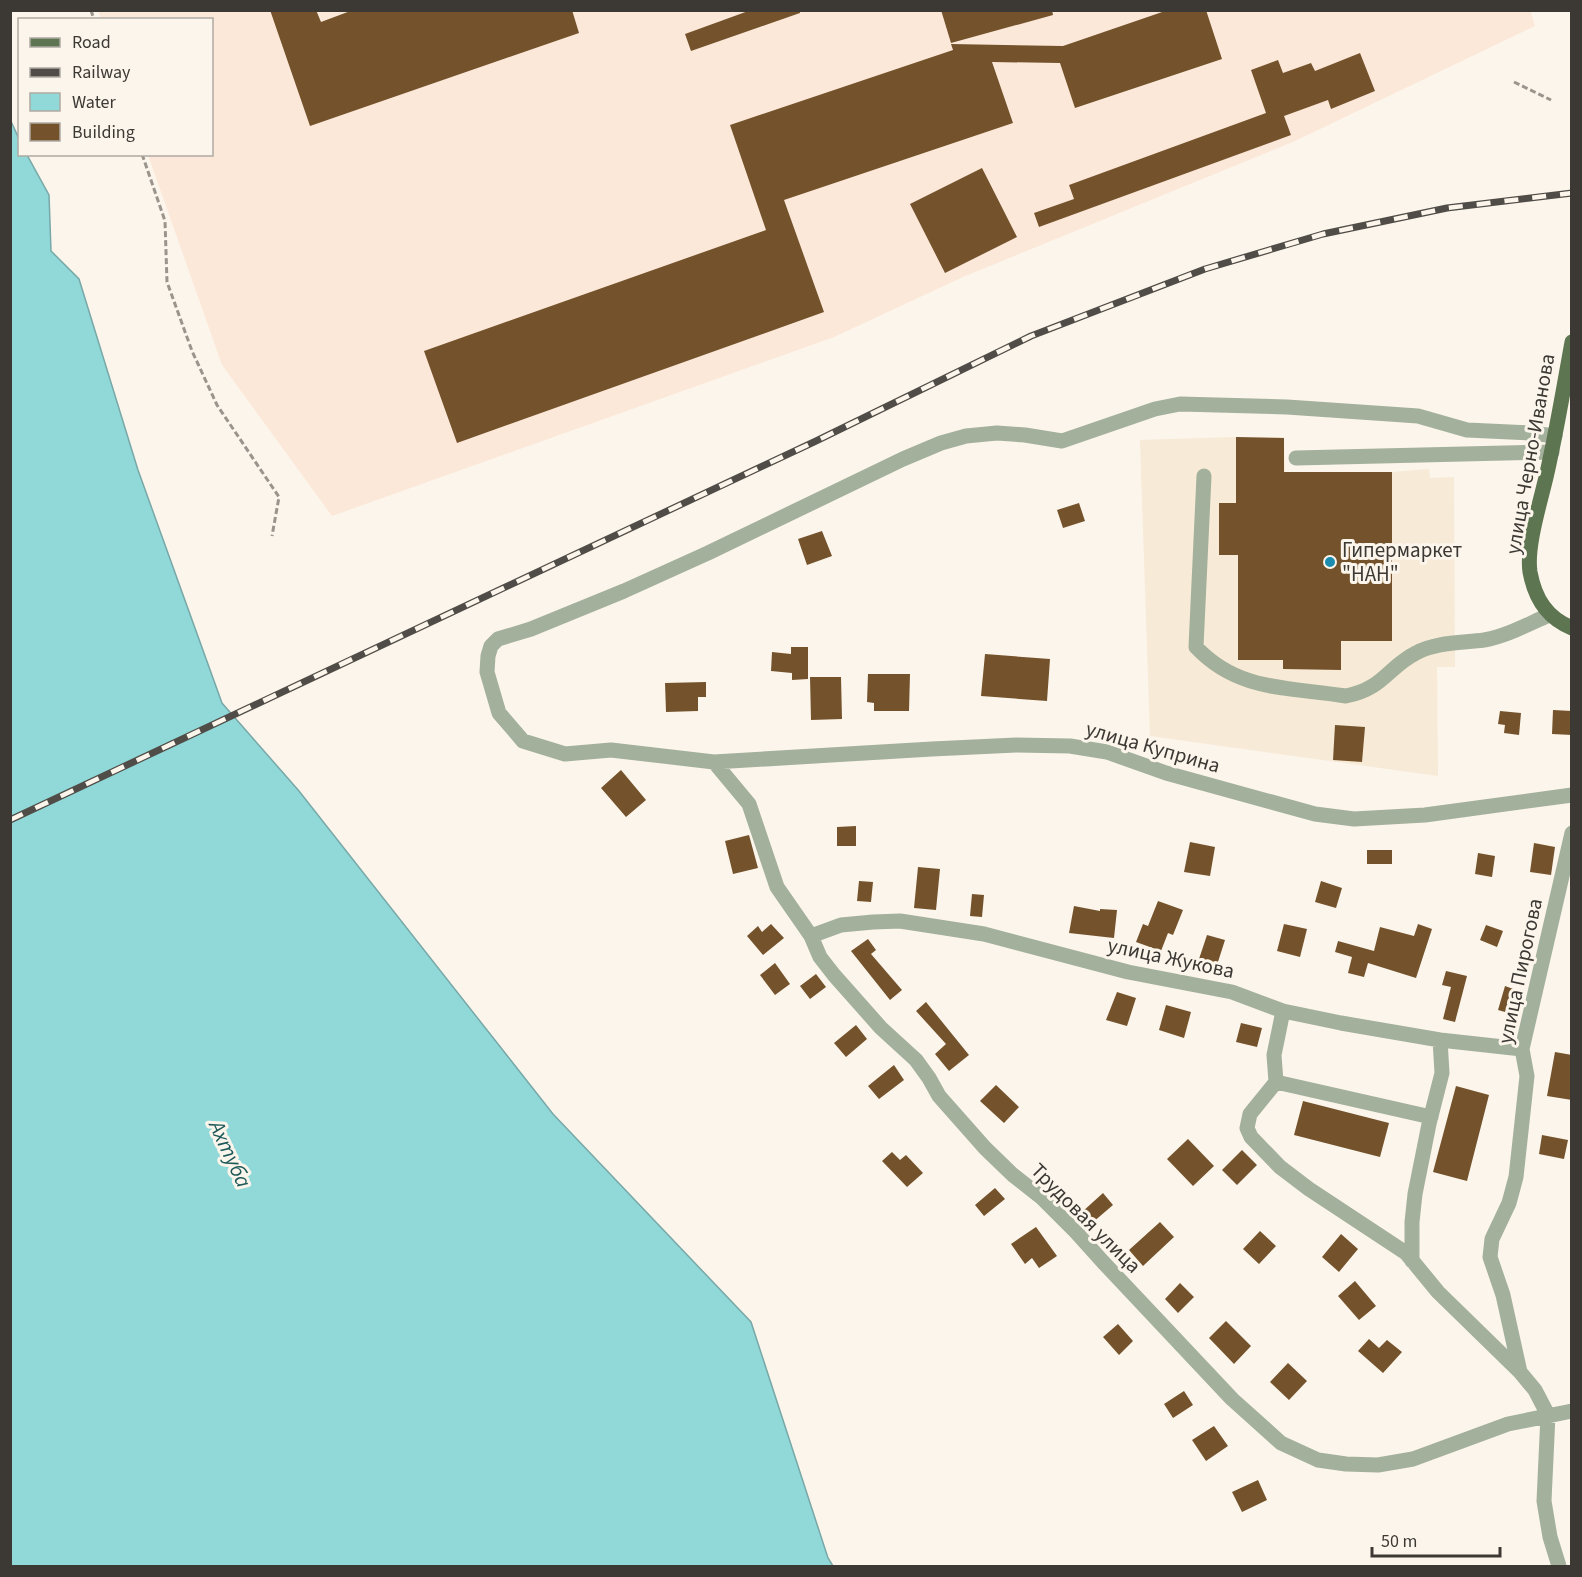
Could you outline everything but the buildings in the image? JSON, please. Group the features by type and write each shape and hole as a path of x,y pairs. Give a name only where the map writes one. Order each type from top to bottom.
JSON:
{"main road":[{"name":"улица Черно-Иванова","path":"1549,615 1537,596 1530,571 1531,544 1553,444 1566,407 1572,342"},
{"path":"1549,615 1572,628"}],"street":[{"name":"улица Куприна","path":"1553,444 1532,433 1467,430 1418,416 1287,407 1180,404 1155,409 1062,441 997,433 966,436 941,442 624,591 531,629 498,639 491,646 487,672 500,713 523,741 565,754 611,750 714,762 1016,745 1070,746 1107,752 1166,772 1315,814 1354,819 1425,815 1572,795"},
{"path":"1296,458 1553,444"},
{"path":"1204,476 1196,647 1225,671 1248,682 1346,696 1361,693 1381,682 1416,652 1440,645 1504,635 1549,615"},
{"name":"Трудовая улица","path":"714,762 750,804 777,886 811,936 820,957 834,975 881,1028 916,1060 939,1096 985,1148 1012,1175 1041,1197 1232,1399 1281,1443 1318,1460 1378,1465 1413,1459 1508,1424 1572,1411"},
{"name":"улица Пирогова","path":"1548,1415 1535,1390 1520,1372 1503,1295 1490,1257 1492,1239 1509,1203 1516,1177 1527,1076 1522,1049 1572,833"},
{"name":"улица Жукова","path":"811,936 841,926 873,921 900,921 1029,945 1128,972 1232,992 1283,1011 1341,1023 1440,1040 1522,1049"},
{"path":"1283,1011 1274,1055 1276,1082 1250,1114 1247,1128 1251,1137 1274,1161 1302,1184 1406,1253 1438,1292 1520,1372"},
{"path":"1412,1261 1415,1194 1442,1073 1440,1040"},
{"path":"1276,1082 1431,1117"},
{"path":"1548,1415 1544,1501 1550,1537 1564,1563"}],"path":[{"path":"1514,82 1551,100"},
{"path":"143,156 165,221 167,282 192,351 217,405 279,497 272,536"}],"shaded area":[{"path":"1530,10 1535,26 1295,141 963,277 834,337 332,516 222,365 148,156 213,156 213,18 101,18 98,11"},
{"path":"1284,437 1285,472 1392,472 1429,469 1430,478 1454,477 1455,667 1437,667 1438,776 1150,736 1140,440"}],"water":[{"name":"Ахтуба","path":"10,119 18,137 18,156 28,156 49,195 51,251 79,279 138,470 222,703 299,791 553,1114 751,1322 828,1558 833,1566 11,1566"}],"railway":[{"path":"10,820 816,441 1031,336 1205,269 1323,234 1447,208 1572,193"}],"place":[{"name":"Гипермаркет \"НАН\"","path":"1330,562"}]}
